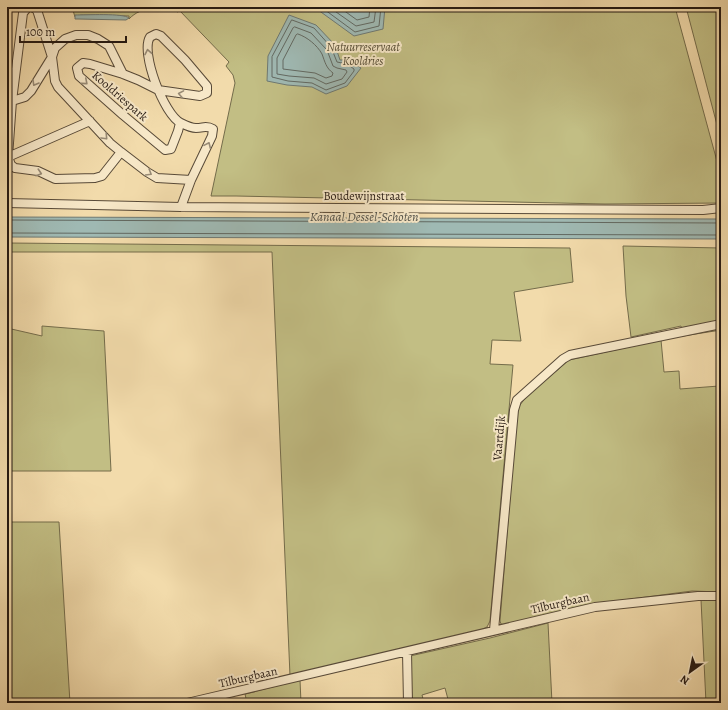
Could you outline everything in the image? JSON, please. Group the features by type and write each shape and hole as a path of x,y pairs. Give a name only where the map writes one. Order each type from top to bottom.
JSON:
{"street":[{"path":"28,7 23,13 12,101 8,157 11,165 15,168 38,171 55,179 95,178 102,176 121,152"},
{"path":"32,7 37,10 52,56 55,81 58,88 121,152 147,172 157,178 191,180"},
{"name":"Kooldriespark","path":"158,90 123,74 90,64 83,63 77,68 79,76 123,116 165,150 171,149 180,123 168,110 158,90 147,45 150,37 156,34 161,36 185,60 207,86 207,93 200,96 158,90"},
{"name":"Kooldriespark","path":"12,101 25,97 31,91 52,56 55,48 65,39 76,35 88,35 109,46 123,74"},
{"path":"8,157 90,121"},
{"path":"180,123 194,128 208,126 213,129 212,136 191,180 181,207"},
{"name":"Boudewijnstraat","path":"7,203 181,207 703,210 721,208"},
{"name":"Vaartdijk","path":"494,630 514,410 517,400 563,359 570,356 721,324"},
{"name":"Tilburgbaan","path":"187,703 595,607 698,596 721,596"},
{"path":"407,652 408,703"}],"green space":[{"name":"Natuurreservaat Kooldries","path":"72,7 675,7 721,176 721,203 605,204 211,196 235,83 233,75 226,66 229,62 179,10 178,12 159,8 146,9 129,19 129,16 81,15 75,17"},
{"path":"686,7 721,7 721,140"},
{"path":"7,243 570,248 573,282 514,292 521,341 492,340 490,364 513,365 490,621 487,627 481,630 290,676 272,252 7,252"},
{"path":"623,246 721,248 721,330 683,336 681,326 631,337 626,296"},
{"path":"42,326 104,331 111,471 7,471 7,328 42,336"},
{"path":"661,340 664,372 679,371 680,389 719,386 717,376 721,375 721,592 692,591 585,605 505,625 501,624 500,621 517,409 526,397 569,360"},
{"path":"7,522 59,522 70,703 7,703"},
{"path":"701,600 721,600 721,703 706,703"},
{"path":"548,623 552,703 493,703 493,700 449,703 445,688 422,695 424,703 412,703 410,656"},
{"path":"300,680 301,703 247,703 245,694"}],"water":[{"path":"314,7 385,7 383,29 354,36"},
{"path":"75,15 120,15 129,18 126,20 75,19"},
{"path":"289,15 316,25 335,45 340,60 348,60 361,68 347,86 326,94 312,87 287,85 267,81 268,56"},
{"path":"7,217 721,219 721,239 7,237"}],"water label":[{"name":"Kanaal Dessel-Schoten","path":"364,216"}]}
